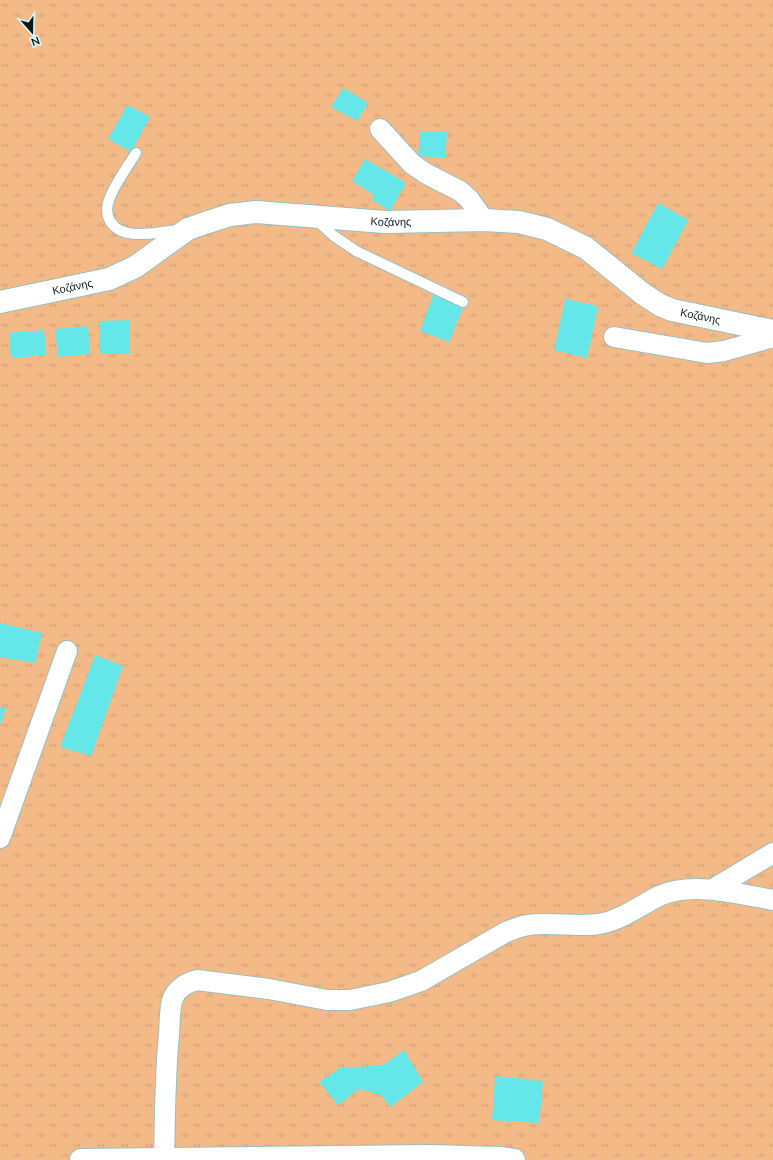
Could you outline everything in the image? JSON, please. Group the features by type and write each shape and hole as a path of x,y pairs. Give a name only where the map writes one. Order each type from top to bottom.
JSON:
{"street":[{"path":"380,129 412,164 425,173 465,195 484,220"},
{"name":"Κοζάνης","path":"0,302 82,285 115,276 135,267 188,229 230,215 256,212 385,222 484,220 519,222 547,229 566,237 586,248 649,298 672,310 773,331"},
{"path":"614,337 707,353 724,351 773,337"},
{"path":"0,838 66,651"},
{"path":"713,889 773,853"},
{"path":"164,1158 171,1005 174,996 180,988 187,983 197,980 269,989 327,1000 350,1000 389,992 421,981 506,932 518,927 529,925 604,923 622,917 659,896 676,890 713,889 773,900"},
{"path":"81,1160 430,1156 499,1158 514,1160"}],"lane":[{"path":"136,153 111,194 107,205 107,216 113,226 128,234 143,234 188,229"},
{"path":"312,216 334,236 356,251 463,302"}],"green space":[{"path":"0,0 773,0 773,1160 0,1160"}],"building":[{"path":"343,88 368,103 357,121 331,107"},
{"path":"127,105 150,117 131,152 108,139"},
{"path":"420,132 447,132 445,158 418,156"},
{"path":"365,159 406,183 390,211 371,199 374,195 352,181"},
{"path":"658,203 688,220 662,269 631,253"},
{"path":"433,295 463,307 449,342 420,331"},
{"path":"565,299 598,306 587,358 554,350"},
{"path":"130,320 130,354 100,354 99,321"},
{"path":"88,326 90,354 58,357 55,329"},
{"path":"44,330 46,355 11,358 9,333"},
{"path":"0,623 42,633 35,663 0,657"},
{"path":"95,655 123,666 91,756 60,747"},
{"path":"0,707 6,708 0,725"},
{"path":"404,1050 423,1082 390,1107 381,1095 359,1089 338,1105 319,1082 340,1068 383,1065"},
{"path":"495,1076 543,1081 539,1123 492,1120"}]}
